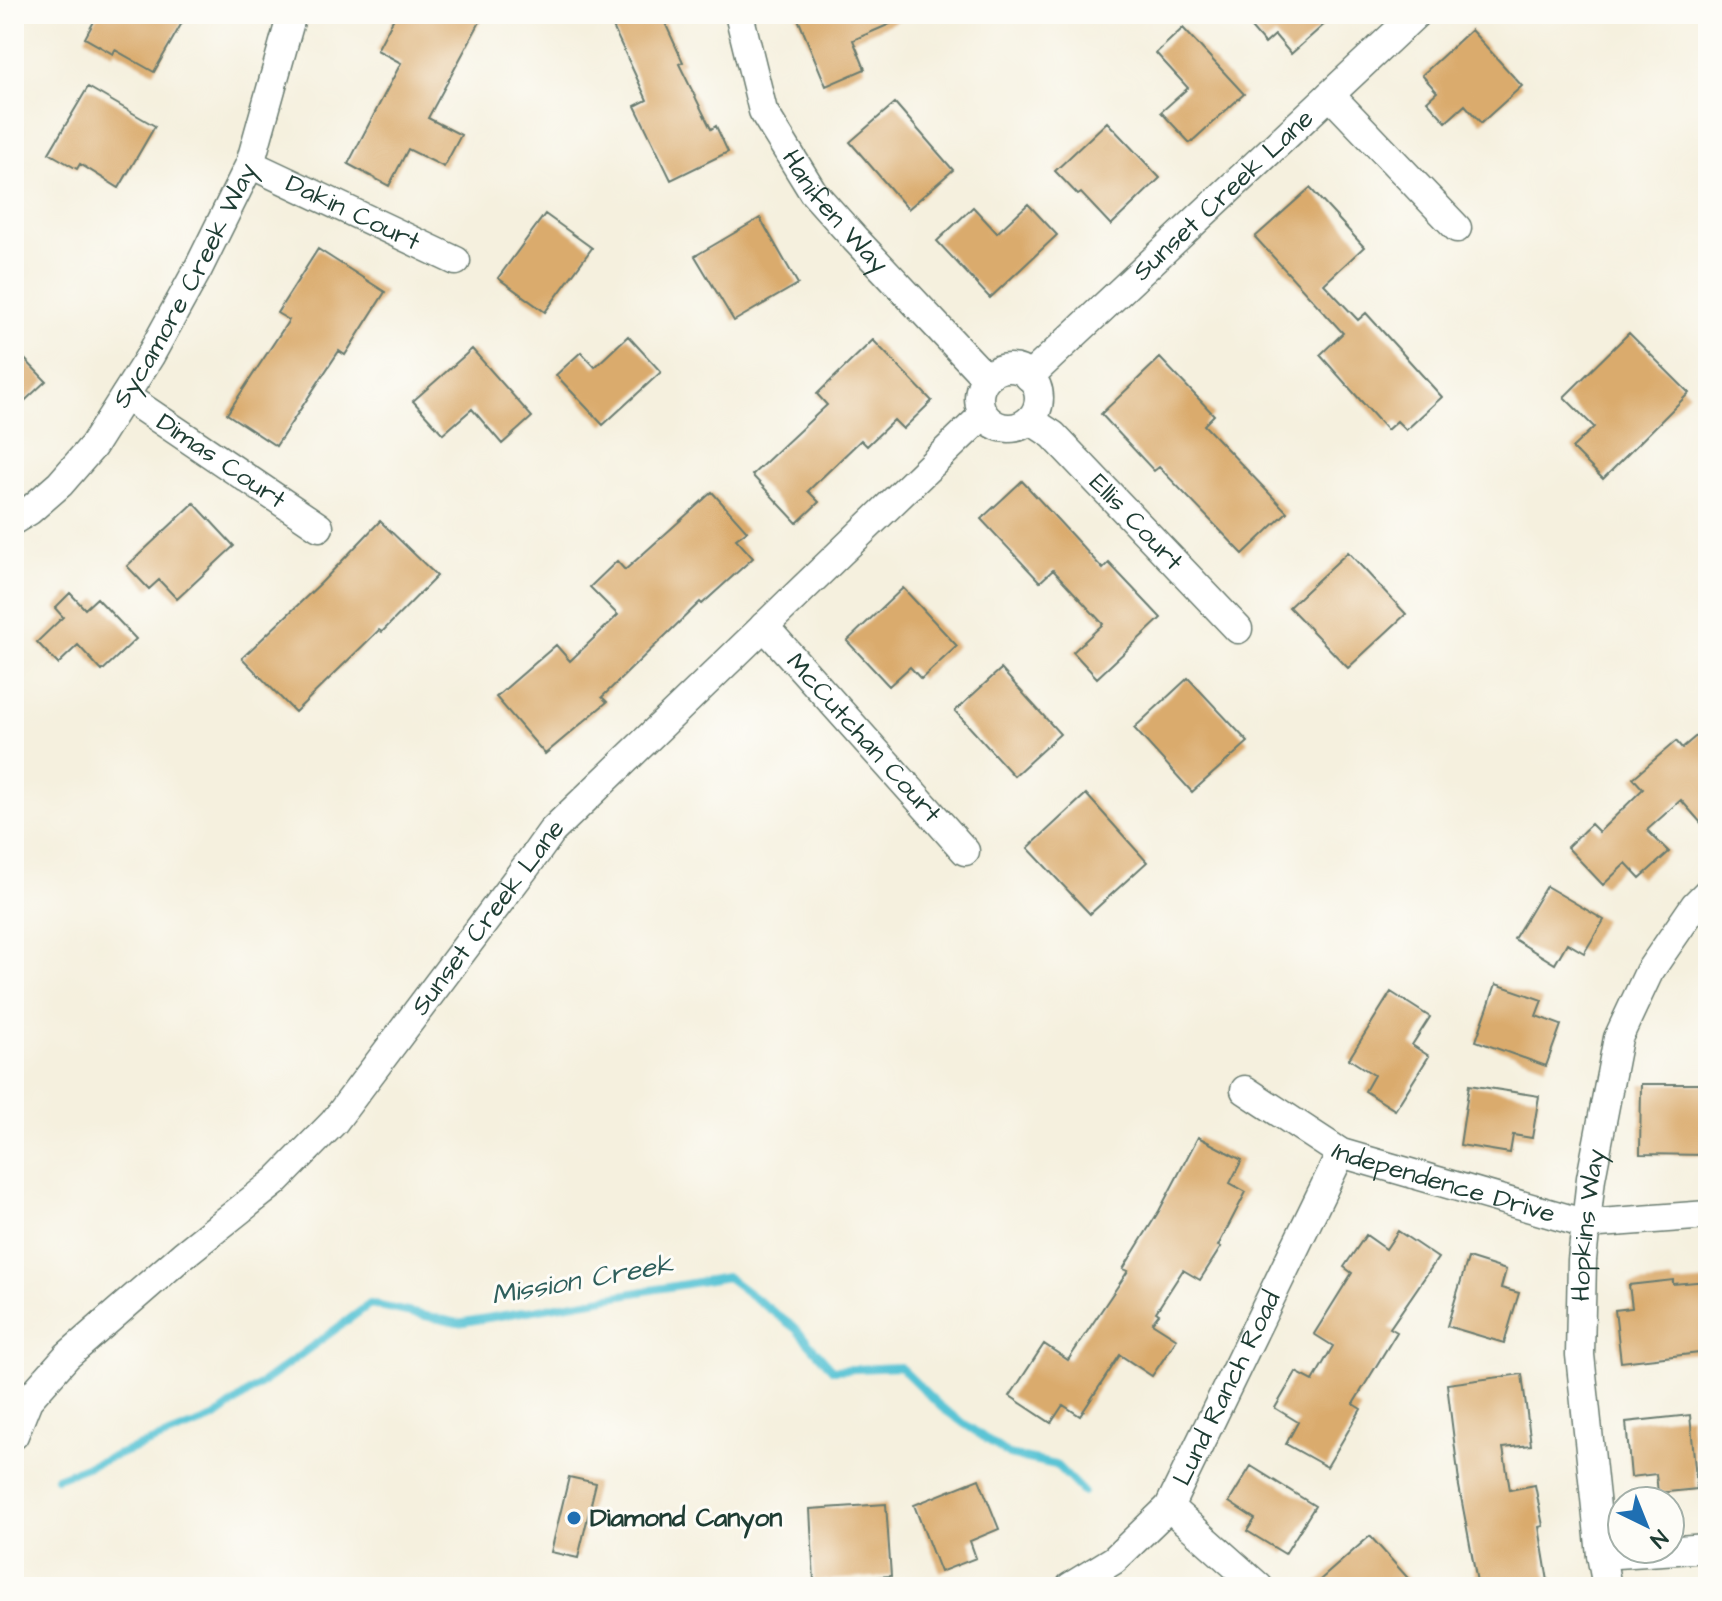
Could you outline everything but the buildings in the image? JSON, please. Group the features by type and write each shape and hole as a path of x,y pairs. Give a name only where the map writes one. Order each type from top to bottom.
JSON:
{"street":[{"name":"Sycamore Creek Way","path":"14,520 60,484 93,446 150,356 198,269 250,164 292,14"},
{"name":"Hanifen Way","path":"739,14 763,111 813,192 986,378"},
{"name":"Sunset Creek Lane","path":"1029,377 1416,14"},
{"path":"1330,95 1457,228"},
{"name":"Dakin Court","path":"250,164 456,261"},
{"path":"1014,368 1029,377 1037,387 1039,396 1036,412 1030,420 1020,427 1008,429 991,423 983,415 978,395 986,378 995,371 1014,368"},
{"name":"Dimas Court","path":"125,396 319,527"},
{"name":"Sunset Creek Lane","path":"14,1435 28,1400 67,1356 183,1255 276,1181 334,1122 552,831 983,415"},
{"name":"Ellis Court","path":"1030,420 1053,435 1238,629"},
{"name":"McCutchan Court","path":"764,626 965,851"},
{"name":"Hopkins Way","path":"1607,1587 1580,1355 1582,1260 1591,1178 1618,1038 1649,972 1695,905 1708,892"},
{"name":"Independence Drive","path":"1245,1090 1341,1153 1586,1224 1708,1215"},
{"name":"Lund Ranch Road","path":"1070,1587 1114,1560 1169,1507 1341,1153"},
{"path":"1169,1507 1259,1587"},
{"path":"1601,1555 1708,1548"}],"waterway":[{"name":"Mission Creek","path":"57,1478 214,1418 370,1304 458,1323 727,1277 796,1329 833,1370 900,1367 942,1408 1009,1455 1056,1465 1083,1492"}],"place":[{"name":"Diamond Canyon","path":"574,1518"}]}
